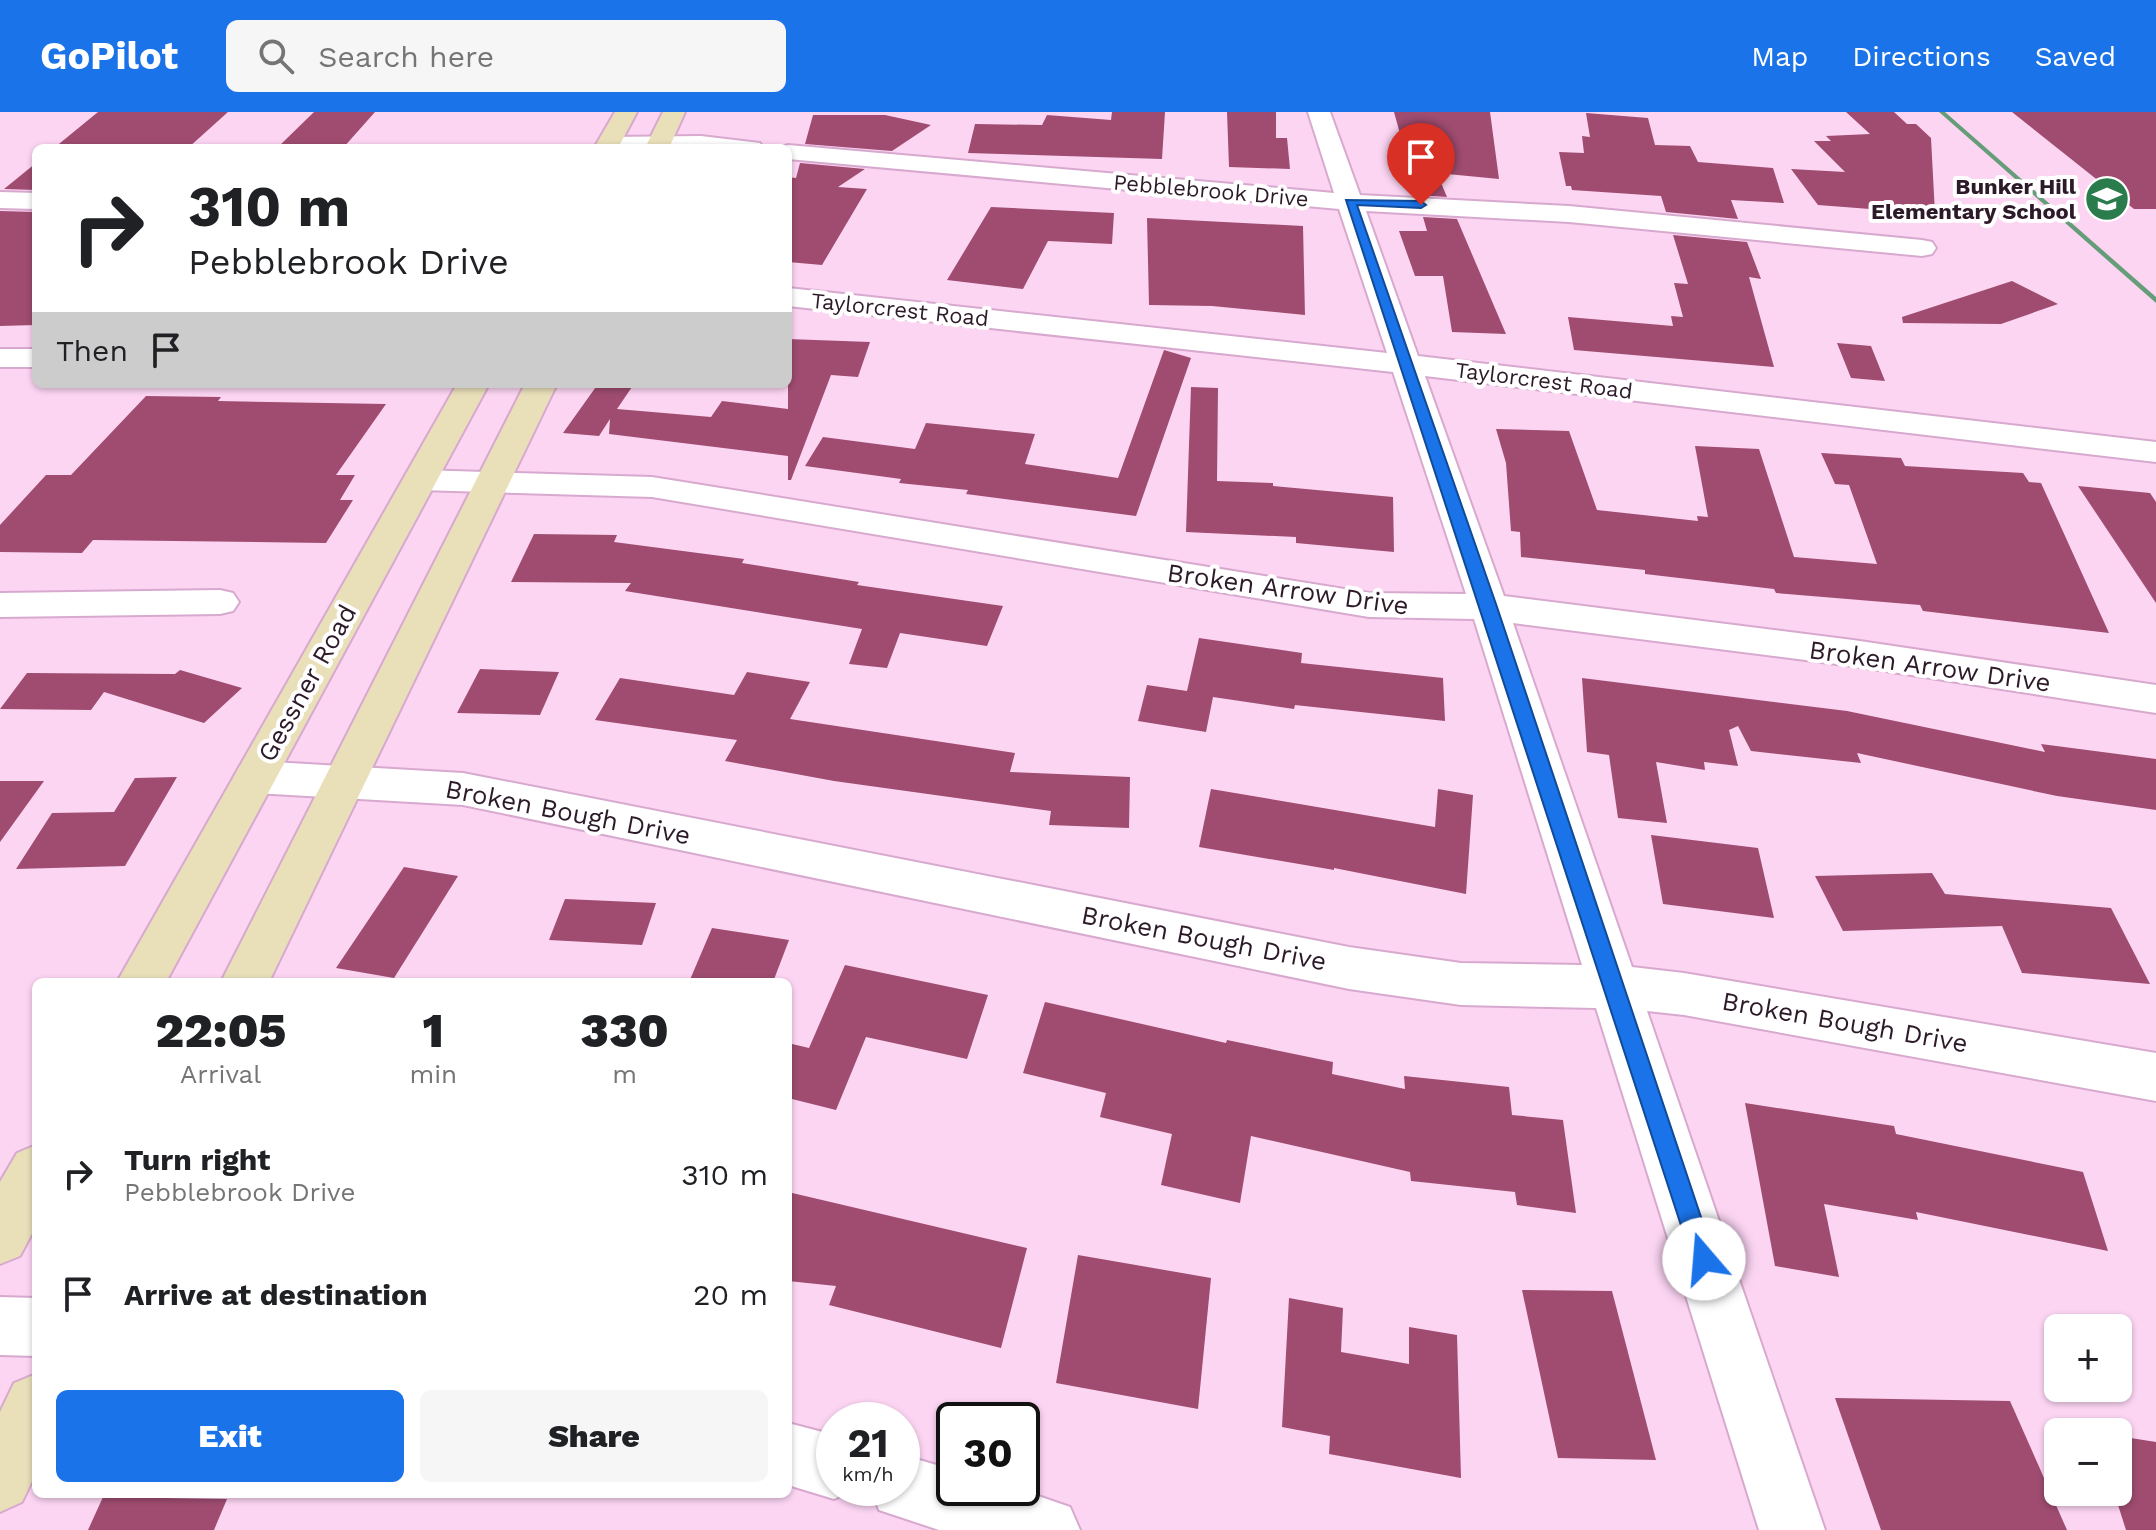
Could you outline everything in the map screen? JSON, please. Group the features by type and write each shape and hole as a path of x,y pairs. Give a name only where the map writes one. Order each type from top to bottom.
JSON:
{"main road":[{"path":"609,144 626,112"},
{"path":"658,144 674,112"},
{"name":"Gessner Road","path":"143,978 471,388"},
{"path":"247,978 539,388"},
{"path":"0,1236 32,1178"},
{"path":"0,1480 32,1413"}],"street":[{"path":"1319,112 1489,607 1792,1530"},
{"name":"Pebblebrook Drive","path":"792,152 1350,202 1569,214 1922,248"},
{"path":"0,200 32,201"},
{"name":"Taylorcrest Road","path":"792,297 1404,364 2156,452"},
{"path":"0,358 32,358"},
{"name":"Broken Arrow Drive","path":"420,480 652,487 1369,605 1489,607 1853,653 2156,699"},
{"path":"0,605 220,602"},
{"name":"Broken Bough Drive","path":"255,777 463,789 1349,968 1461,984 1615,987 1684,994 2156,1077"},
{"path":"0,1326 32,1327"},
{"path":"792,1455 816,1462"},
{"path":"920,1492 1047,1530"}],"building":[{"path":"98,112 228,112 192,144 59,144"},
{"path":"314,112 375,112 347,144 281,144"},
{"path":"1112,112 1165,112 1162,159 968,153 975,124 1042,125 1047,115 1111,120"},
{"path":"1227,112 1276,112 1276,138 1287,138 1290,169 1229,167"},
{"path":"1394,112 1490,112 1499,179 1437,173 1447,197 1417,195"},
{"path":"1846,112 1894,112 1907,124 1916,124 1931,138 1935,214 1818,205 1791,169 1845,172 1814,141 1831,141 1826,136 1870,134"},
{"path":"2012,112 2156,112 2156,209 2134,209"},
{"path":"1586,113 1648,118 1655,145 1690,146 1698,162 1773,168 1784,203 1731,200 1738,219 1666,212 1661,196 1572,190 1571,186 1566,186 1559,152 1584,153 1582,136 1590,137"},
{"path":"813,115 885,115 931,125 892,151 805,144"},
{"path":"800,163 865,169 838,187 867,189 822,265 792,262 792,178 796,178"},
{"path":"32,166 32,190 4,189"},
{"path":"991,207 1114,213 1112,244 1048,241 1023,289 947,280"},
{"path":"0,211 32,212 32,325 0,326"},
{"path":"1423,217 1457,219 1506,334 1452,332 1443,276 1415,276 1399,231 1427,231"},
{"path":"1147,218 1303,226 1305,315 1212,306 1149,305"},
{"path":"1673,235 1747,242 1761,279 1749,277 1774,367 1574,350 1568,317 1673,326 1671,316 1683,317 1674,283 1688,284"},
{"path":"2012,281 2058,304 2001,324 1903,323 1902,317"},
{"path":"792,339 870,342 858,377 831,375 791,480 788,480 788,456 609,434 610,419 599,436 563,433 595,388 631,388 617,409 711,417 722,401 788,409 788,388 792,388"},
{"path":"1837,343 1871,346 1885,381 1851,378"},
{"path":"1164,350 1191,358 1136,516 966,494 968,490 899,483 901,479 805,466 823,437 915,449 926,423 1035,434 1025,464 1118,478"},
{"path":"1191,387 1218,388 1217,481 1273,483 1273,486 1393,497 1394,552 1296,543 1296,537 1186,532"},
{"path":"146,396 221,397 218,401 386,404 336,475 355,475 340,500 353,500 326,543 93,540 82,553 0,552 0,525 46,475 71,475"},
{"path":"1496,429 1569,431 1597,510 1698,521 1697,516 1708,517 1695,446 1759,449 1794,557 1877,564 1849,485 1835,484 1821,453 1901,458 1905,466 2023,473 2029,482 2041,483 2109,633 1923,611 1920,605 1776,593 1774,589 1645,574 1645,570 1521,557 1520,532 1511,531 1506,463"},
{"path":"2078,486 2150,493 2156,502 2156,603"},
{"path":"534,534 617,535 614,542 744,559 742,563 859,582 857,585 1003,606 987,646 900,633 887,668 849,664 862,629 625,591 631,583 511,582"},
{"path":"1199,638 1302,653 1301,663 1443,678 1445,721 1295,705 1294,709 1213,697 1206,732 1138,721 1147,685 1187,691"},
{"path":"480,669 559,672 540,715 457,713"},
{"path":"180,670 242,688 204,723 104,692 91,710 0,709 27,673 175,674"},
{"path":"747,672 810,682 790,719 1015,753 1010,772 1130,777 1129,828 1049,825 1051,811 834,781 725,761 737,740 595,720 620,678 734,695"},
{"path":"1582,678 1847,711 2045,752 2041,744 2156,759 2156,810 2057,796 1857,753 1861,763 1751,751 1738,726 1729,730 1738,766 1704,762 1705,770 1656,762 1667,823 1618,818 1609,755 1587,752"},
{"path":"177,777 125,866 16,869 52,813 114,812 135,778"},
{"path":"0,781 44,781 0,842"},
{"path":"1211,789 1435,827 1438,789 1473,795 1466,894 1334,868 1199,847"},
{"path":"1651,835 1758,848 1774,918 1663,904"},
{"path":"404,867 458,876 394,978 336,968"},
{"path":"1932,873 1945,894 2111,908 2150,984 2022,973 2002,926 1843,931 1815,876"},
{"path":"565,899 656,903 642,945 549,940"},
{"path":"712,928 789,940 775,978 691,978"},
{"path":"845,965 988,995 967,1059 866,1037 836,1110 792,1099 792,1044 809,1048"},
{"path":"1045,1002 1226,1043 1227,1040 1333,1062 1332,1074 1405,1089 1404,1076 1509,1087 1512,1115 1563,1120 1576,1213 1517,1205 1515,1192 1411,1181 1410,1172 1251,1136 1240,1203 1161,1185 1172,1134 1100,1117 1106,1093 1023,1073"},
{"path":"1745,1103 1894,1126 1896,1134 2083,1172 2108,1251 1916,1212 1918,1220 1824,1204 1839,1277 1775,1266"},
{"path":"792,1193 1027,1248 1001,1348 829,1305 836,1286 792,1281"},
{"path":"1078,1255 1211,1278 1198,1409 1056,1383"},
{"path":"1522,1290 1612,1291 1656,1460 1558,1458"},
{"path":"1289,1298 1343,1308 1341,1352 1409,1364 1409,1327 1457,1335 1461,1478 1329,1454 1330,1436 1282,1427"},
{"path":"1835,1398 2010,1401 2044,1478 2044,1506 2056,1506 2067,1530 1881,1530"},
{"path":"2132,1438 2156,1442 2156,1530 2126,1530 2118,1506 2132,1506"},
{"path":"103,1498 227,1499 214,1530 88,1530"}],"waterway":[{"path":"1942,112 2156,301"}],"place":[{"name":"Bunker Hill Elementary School","path":"2107,199"}],"route":[{"path":"1421,205 1350,202 1489,607 1704,1259"}]}
